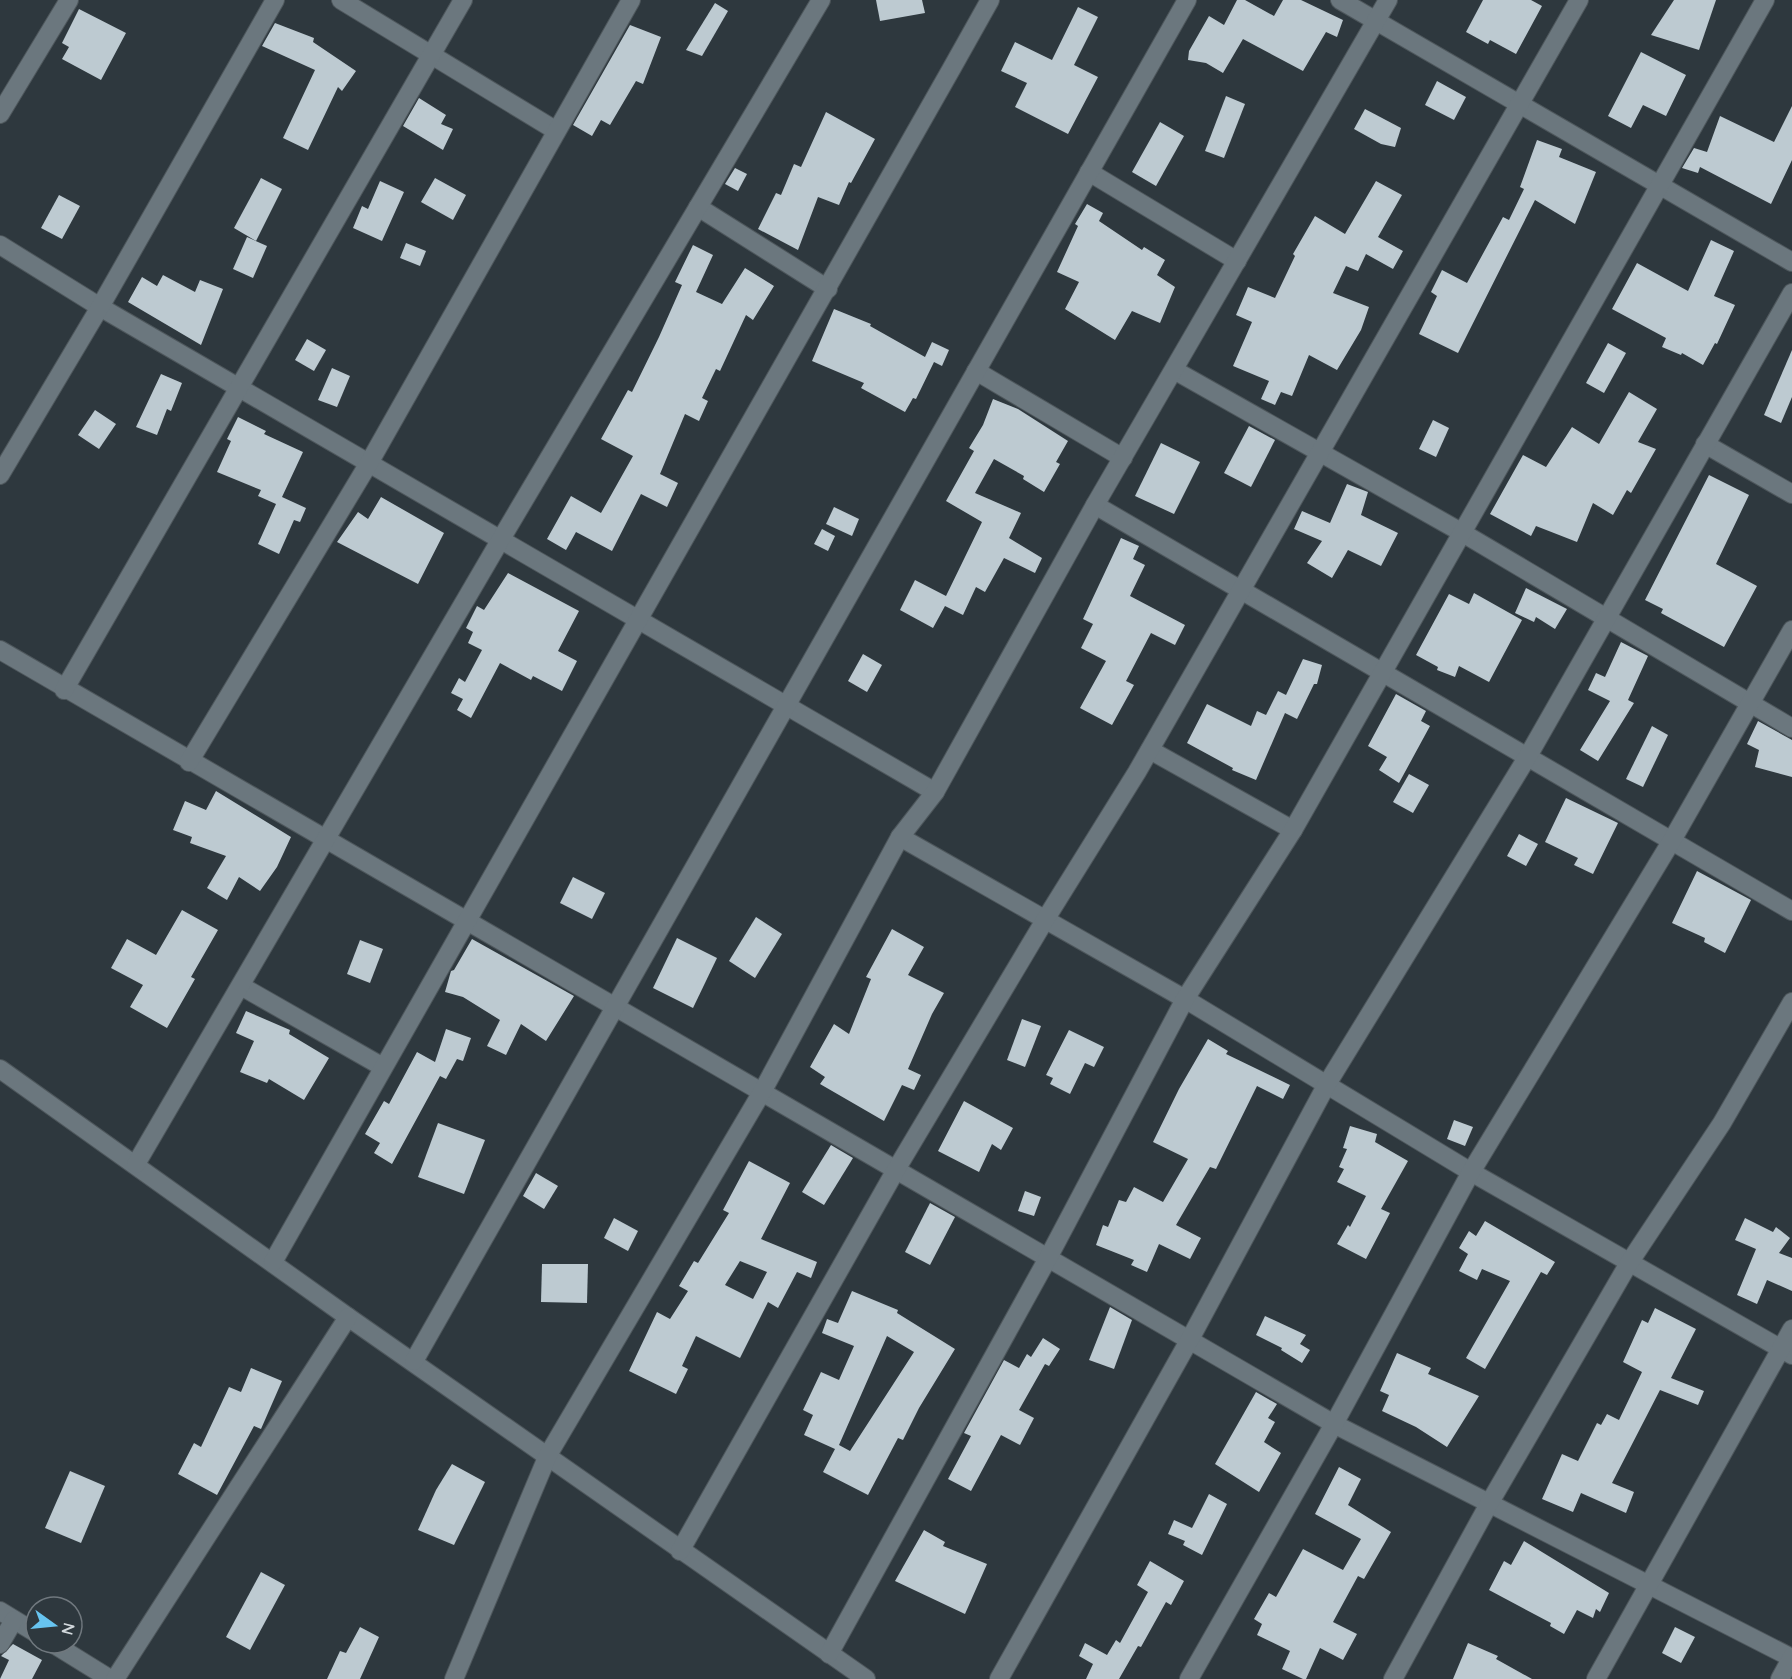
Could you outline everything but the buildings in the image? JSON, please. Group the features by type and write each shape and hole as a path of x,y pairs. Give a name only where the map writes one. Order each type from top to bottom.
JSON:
{"street":[{"path":"0,114 69,0"},
{"path":"0,475 100,308 275,0"},
{"path":"341,0 555,130"},
{"path":"64,690 463,0"},
{"path":"189,762 369,463 555,130 631,0"},
{"path":"136,1164 501,539 821,0"},
{"path":"273,1262 465,922 641,620 990,0"},
{"path":"414,1361 1186,0"},
{"path":"1340,0 1659,187 1792,262"},
{"path":"454,1679 548,1455 762,1092 900,837 935,792 1095,504 1388,0"},
{"path":"680,1551 897,1168 1045,920 1150,750 1579,0"},
{"path":"829,1654 1048,1258 1185,999 1293,830 1765,0"},
{"path":"1089,172 1237,261"},
{"path":"698,207 828,289"},
{"path":"0,245 100,308 788,704 935,792"},
{"path":"999,1679 1190,1339 1327,1084 1528,756 1792,292"},
{"path":"1174,370 1461,532 1792,728"},
{"path":"976,371 1123,458"},
{"path":"1705,444 1792,494"},
{"path":"1095,504 1792,911"},
{"path":"1189,1679 1334,1424 1471,1172 1671,842 1792,630"},
{"path":"0,650 64,690 897,1168 1334,1424 1792,1658 1780,1679"},
{"path":"1150,750 1293,830"},
{"path":"900,837 1185,999 1471,1172 1786,1351"},
{"path":"241,986 383,1067"},
{"path":"1393,1679 1490,1502 1629,1263 1722,1123 1792,1002"},
{"path":"0,1069 348,1317 548,1455 680,1551 866,1679"},
{"path":"114,1679 348,1317"},
{"path":"1596,1679 1648,1584 1786,1351 1792,1329"},
{"path":"0,1644 7,1615 24,1626"},
{"path":"71,1655 110,1679"}]}
